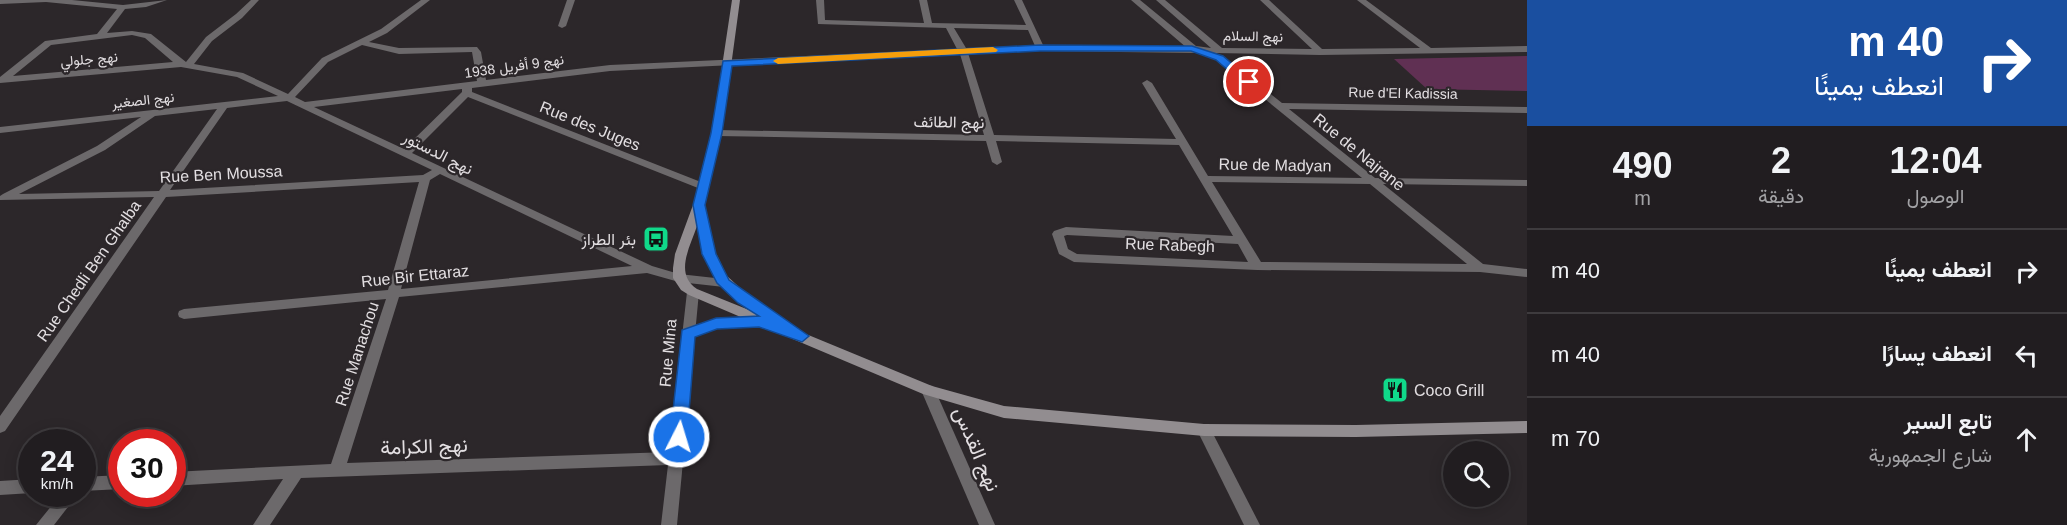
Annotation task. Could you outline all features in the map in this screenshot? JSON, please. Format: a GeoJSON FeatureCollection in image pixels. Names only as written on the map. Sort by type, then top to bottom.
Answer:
{"type":"FeatureCollection","features":[{"type":"Feature","properties":{"kind":"main road"},"geometry":{"type":"LineString","coordinates":[[736,0],[717,133],[699,205],[681,254],[680,278],[685,287],[693,292],[760,322],[802,336],[928,390],[1004,412],[1204,430],[1527,428]]}},
{"type":"Feature","properties":{"kind":"main road"},"geometry":{"type":"LineString","coordinates":[[699,205],[709,254],[724,283],[743,299],[802,336]]}},
{"type":"Feature","properties":{"kind":"main road"},"geometry":{"type":"LineString","coordinates":[[688,334],[716,324],[760,322]]}},
{"type":"Feature","properties":{"kind":"street"},"geometry":{"type":"LineString","coordinates":[[0,1],[57,1],[123,7],[146,5],[163,0]]}},
{"type":"Feature","properties":{"kind":"street"},"geometry":{"type":"LineString","coordinates":[[1,80],[48,44],[132,33],[148,36],[185,64],[209,39],[239,16],[255,0]]}},
{"type":"Feature","properties":{"kind":"street"},"geometry":{"type":"LineString","coordinates":[[289,98],[325,60],[364,43],[426,0]]}},
{"type":"Feature","properties":{"kind":"street"},"geometry":{"type":"LineString","coordinates":[[561,26],[571,0]]}},
{"type":"Feature","properties":{"kind":"street"},"geometry":{"type":"LineString","coordinates":[[820,0],[821,22],[928,23],[949,26],[1029,28]]}},
{"type":"Feature","properties":{"kind":"street"},"geometry":{"type":"LineString","coordinates":[[923,0],[928,23]]}},
{"type":"Feature","properties":{"kind":"street"},"geometry":{"type":"LineString","coordinates":[[1018,0],[1040,48]]}},
{"type":"Feature","properties":{"kind":"street"},"geometry":{"type":"LineString","coordinates":[[1135,0],[1192,48]]}},
{"type":"Feature","properties":{"kind":"street","name":"Rue de Najrane"},"geometry":{"type":"LineString","coordinates":[[1160,0],[1278,106],[1480,268]]}},
{"type":"Feature","properties":{"kind":"street"},"geometry":{"type":"LineString","coordinates":[[1264,0],[1320,52]]}},
{"type":"Feature","properties":{"kind":"street"},"geometry":{"type":"LineString","coordinates":[[1361,0],[1430,51]]}},
{"type":"Feature","properties":{"kind":"street"},"geometry":{"type":"LineString","coordinates":[[100,36],[123,7]]}},
{"type":"Feature","properties":{"kind":"street"},"geometry":{"type":"LineString","coordinates":[[949,26],[963,51],[997,162]]}},
{"type":"Feature","properties":{"kind":"street"},"geometry":{"type":"LineString","coordinates":[[364,43],[399,51],[474,50],[477,52],[482,84]]}},
{"type":"Feature","properties":{"kind":"street","name":"نهج السلام"},"geometry":{"type":"LineString","coordinates":[[727,63],[1040,48],[1192,48],[1220,54],[1527,49]]}},
{"type":"Feature","properties":{"kind":"street","name":"نهج 9 أفريل 1938"},"geometry":{"type":"LineString","coordinates":[[305,105],[467,90],[482,84],[601,69],[727,63]]}},
{"type":"Feature","properties":{"kind":"street","name":"نهج جلولي"},"geometry":{"type":"LineString","coordinates":[[1,80],[185,64]]}},
{"type":"Feature","properties":{"kind":"street","name":"نهج الدستور"},"geometry":{"type":"LineString","coordinates":[[185,64],[240,75],[648,269],[680,278],[724,283]]}},
{"type":"Feature","properties":{"kind":"street"},"geometry":{"type":"LineString","coordinates":[[1147,83],[1257,266]]}},
{"type":"Feature","properties":{"kind":"street"},"geometry":{"type":"LineString","coordinates":[[406,153],[467,90]]}},
{"type":"Feature","properties":{"kind":"street","name":"Rue des Juges"},"geometry":{"type":"LineString","coordinates":[[467,90],[702,186]]}},
{"type":"Feature","properties":{"kind":"street","name":"نهج الصغير"},"geometry":{"type":"LineString","coordinates":[[0,130],[289,98]]}},
{"type":"Feature","properties":{"kind":"street","name":"Rue Chedli Ben Ghalba"},"geometry":{"type":"LineString","coordinates":[[0,426],[224,105]]}},
{"type":"Feature","properties":{"kind":"street","name":"Rue d'El Kadissia"},"geometry":{"type":"LineString","coordinates":[[1278,106],[1527,110]]}},
{"type":"Feature","properties":{"kind":"street"},"geometry":{"type":"LineString","coordinates":[[2,199],[101,148],[155,113]]}},
{"type":"Feature","properties":{"kind":"street","name":"نهج الطائف"},"geometry":{"type":"LineString","coordinates":[[717,133],[1181,142]]}},
{"type":"Feature","properties":{"kind":"street","name":"Rue Ben Moussa"},"geometry":{"type":"LineString","coordinates":[[2,199],[163,194],[425,178],[439,171]]}},
{"type":"Feature","properties":{"kind":"street","name":"Rue Manachou"},"geometry":{"type":"LineString","coordinates":[[337,470],[393,296],[425,178]]}},
{"type":"Feature","properties":{"kind":"street","name":"Rue de Madyan"},"geometry":{"type":"LineString","coordinates":[[1203,179],[1527,183]]}},
{"type":"Feature","properties":{"kind":"street","name":"Rue Rabegh"},"geometry":{"type":"LineString","coordinates":[[1241,240],[1066,231],[1058,234],[1063,251],[1074,258],[1257,266],[1480,268]]}},
{"type":"Feature","properties":{"kind":"street"},"geometry":{"type":"LineString","coordinates":[[1480,268],[1527,273]]}},
{"type":"Feature","properties":{"kind":"street","name":"Rue Bir Ettaraz"},"geometry":{"type":"LineString","coordinates":[[184,314],[393,296],[648,269]]}},
{"type":"Feature","properties":{"kind":"street","name":"Rue Mina"},"geometry":{"type":"LineString","coordinates":[[669,525],[693,292]]}},
{"type":"Feature","properties":{"kind":"street","name":"نهج القدس"},"geometry":{"type":"LineString","coordinates":[[928,390],[987,525]]}},
{"type":"Feature","properties":{"kind":"street"},"geometry":{"type":"LineString","coordinates":[[1204,430],[1252,525]]}},
{"type":"Feature","properties":{"kind":"street","name":"نهج الكرامة"},"geometry":{"type":"LineString","coordinates":[[186,478],[337,470],[677,458]]}},
{"type":"Feature","properties":{"kind":"street"},"geometry":{"type":"LineString","coordinates":[[261,525],[297,472]]}},
{"type":"Feature","properties":{"kind":"street"},"geometry":{"type":"LineString","coordinates":[[0,488],[18,487]]}},
{"type":"Feature","properties":{"kind":"street"},"geometry":{"type":"LineString","coordinates":[[45,525],[60,507]]}},
{"type":"Feature","properties":{"kind":"shaded area"},"geometry":{"type":"Polygon","coordinates":[[[1527,56],[1527,91],[1427,89],[1394,59],[1527,56]]]}},
{"type":"Feature","properties":{"kind":"slow traffic"},"geometry":{"type":"LineString","coordinates":[[778,61],[993,50]]}},
{"type":"Feature","properties":{"kind":"place","name":"بئر الطراز"},"geometry":{"type":"Point","coordinates":[656,239]}},
{"type":"Feature","properties":{"kind":"place","name":"Coco Grill"},"geometry":{"type":"Point","coordinates":[1395,390]}},
{"type":"Feature","properties":{"kind":"route"},"geometry":{"type":"LineString","coordinates":[[679,437],[688,334],[716,324],[760,322],[802,336],[743,299],[724,283],[709,254],[699,205],[717,133],[727,63],[1040,48],[1192,48],[1220,58],[1249,82]]}}]}
